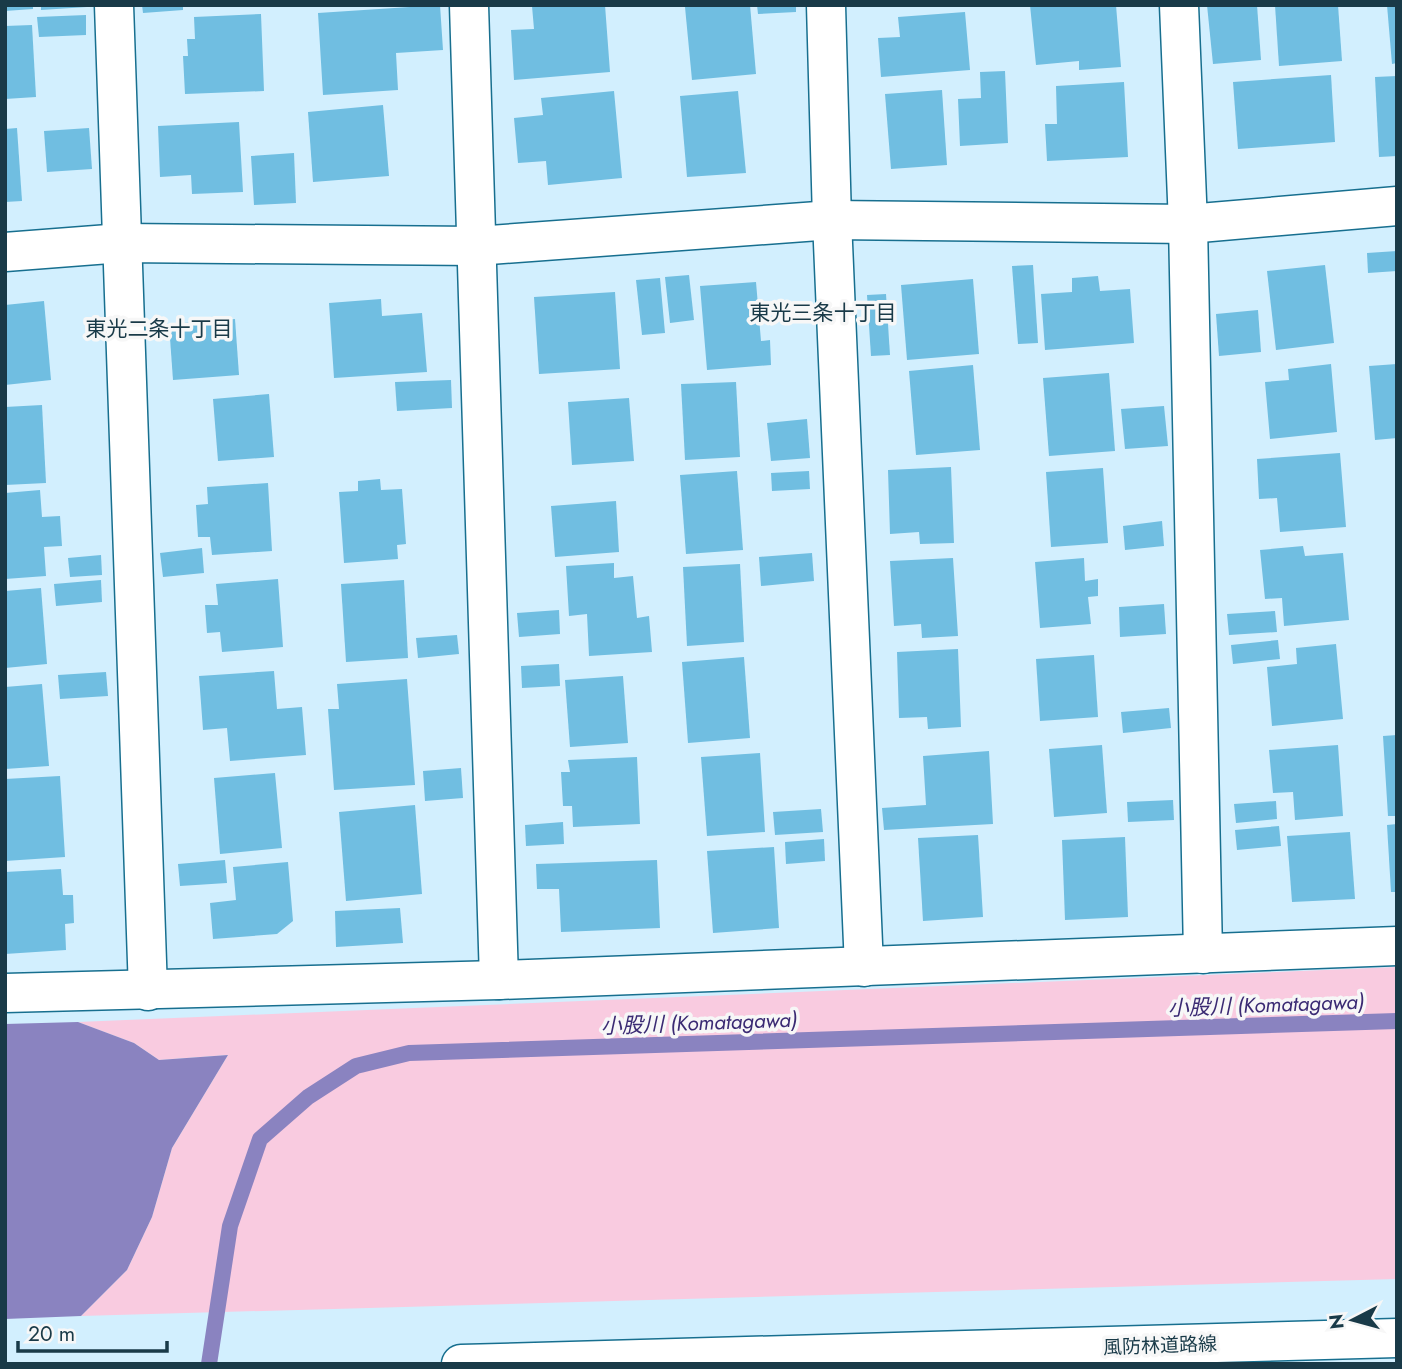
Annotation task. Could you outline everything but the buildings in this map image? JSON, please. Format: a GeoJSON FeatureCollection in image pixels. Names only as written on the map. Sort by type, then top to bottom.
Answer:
{"type":"FeatureCollection","features":[{"type":"Feature","properties":{"kind":"street"},"geometry":{"type":"LineString","coordinates":[[114,5],[148,991]]}},
{"type":"Feature","properties":{"kind":"street"},"geometry":{"type":"LineString","coordinates":[[469,5],[499,980]]}},
{"type":"Feature","properties":{"kind":"street"},"geometry":{"type":"LineString","coordinates":[[826,5],[832,220],[864,967]]}},
{"type":"Feature","properties":{"kind":"street"},"geometry":{"type":"LineString","coordinates":[[1179,5],[1188,224],[1203,954]]}},
{"type":"Feature","properties":{"kind":"street"},"geometry":{"type":"LineString","coordinates":[[5,252],[122,243],[476,246],[832,220],[1188,224],[1397,206]]}},
{"type":"Feature","properties":{"kind":"street"},"geometry":{"type":"LineString","coordinates":[[5,993],[499,980],[1397,946]]}},
{"type":"Feature","properties":{"kind":"street","name":"風防林道路線"},"geometry":{"type":"LineString","coordinates":[[461,1364],[1047,1356],[1397,1338]]}},
{"type":"Feature","properties":{"kind":"shaded area"},"geometry":{"type":"Polygon","coordinates":[[[1397,967],[1397,1279],[81,1316],[127,1270],[152,1217],[172,1148],[228,1055],[159,1060],[134,1043],[78,1022],[1397,967]]]}},
{"type":"Feature","properties":{"kind":"shaded area"},"geometry":{"type":"Polygon","coordinates":[[[78,1022],[134,1043],[159,1060],[228,1055],[172,1148],[152,1217],[127,1270],[81,1316],[5,1319],[5,1024],[78,1022]]]}},
{"type":"Feature","properties":{"kind":"waterway","name":"小股川 (Komatagawa)"},"geometry":{"type":"LineString","coordinates":[[209,1364],[230,1226],[260,1139],[308,1097],[356,1066],[409,1053],[1397,1021]]}},
{"type":"Feature","properties":{"kind":"district","name":"東光三条十丁目"},"geometry":{"type":"Point","coordinates":[823,313]}},
{"type":"Feature","properties":{"kind":"district","name":"東光二条十丁目"},"geometry":{"type":"Point","coordinates":[159,329]}}]}
